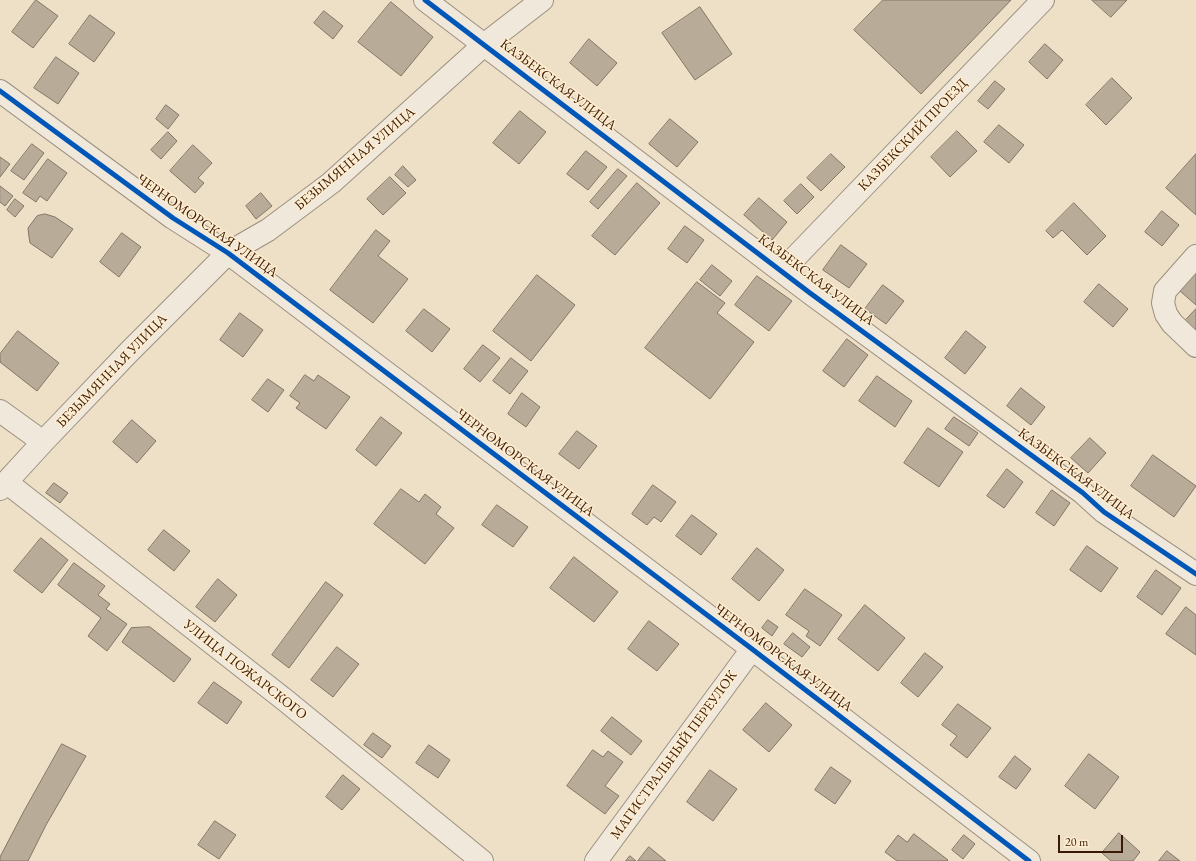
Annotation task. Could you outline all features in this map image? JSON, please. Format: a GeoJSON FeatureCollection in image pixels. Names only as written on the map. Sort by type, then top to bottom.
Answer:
{"type":"FeatureCollection","features":[{"type":"Feature","properties":{"kind":"street","name":"КАЗБЕКСКАЯ УЛИЦА"},"geometry":{"type":"LineString","coordinates":[[425,0],[485,44],[810,292],[1083,493],[1104,512],[1196,574]]}},
{"type":"Feature","properties":{"kind":"street","name":"БЕЗЫМЯННАЯ УЛИЦА"},"geometry":{"type":"LineString","coordinates":[[3,485],[129,352],[228,253],[268,230],[331,183],[485,44],[542,0]]}},
{"type":"Feature","properties":{"kind":"street","name":"КАЗБЕКСКИЙ ПРОЕЗД"},"geometry":{"type":"LineString","coordinates":[[782,270],[1043,0]]}},
{"type":"Feature","properties":{"kind":"street","name":"ЧЕРНОМОРСКАЯ УЛИЦА"},"geometry":{"type":"LineString","coordinates":[[0,91],[173,218],[228,253],[752,649],[1029,861]]}},
{"type":"Feature","properties":{"kind":"street"},"geometry":{"type":"LineString","coordinates":[[1196,256],[1165,291],[1163,303],[1166,314],[1172,323],[1196,346]]}},
{"type":"Feature","properties":{"kind":"street"},"geometry":{"type":"LineString","coordinates":[[0,411],[43,442]]}},
{"type":"Feature","properties":{"kind":"street","name":"УЛИЦА ПОЖАРСКОГО"},"geometry":{"type":"LineString","coordinates":[[3,485],[285,700],[482,861]]}},
{"type":"Feature","properties":{"kind":"street","name":"МАГИСТРАЛЬНЫЙ ПЕРЕУЛОК"},"geometry":{"type":"LineString","coordinates":[[596,861],[752,649]]}},
{"type":"Feature","properties":{"kind":"building"},"geometry":{"type":"Polygon","coordinates":[[[36,0],[58,16],[33,48],[12,32],[36,0]]]}},
{"type":"Feature","properties":{"kind":"building"},"geometry":{"type":"Polygon","coordinates":[[[883,0],[1011,0],[921,94],[854,30],[883,0]]]}},
{"type":"Feature","properties":{"kind":"building"},"geometry":{"type":"Polygon","coordinates":[[[1092,0],[1127,0],[1111,17],[1092,0]]]}},
{"type":"Feature","properties":{"kind":"building"},"geometry":{"type":"Polygon","coordinates":[[[391,2],[433,37],[401,76],[358,42],[391,2]]]}},
{"type":"Feature","properties":{"kind":"building"},"geometry":{"type":"Polygon","coordinates":[[[700,7],[732,54],[695,80],[662,33],[700,7]]]}},
{"type":"Feature","properties":{"kind":"building"},"geometry":{"type":"Polygon","coordinates":[[[324,11],[343,26],[333,39],[314,23],[324,11]]]}},
{"type":"Feature","properties":{"kind":"building"},"geometry":{"type":"Polygon","coordinates":[[[90,15],[115,33],[94,62],[69,44],[90,15]]]}},
{"type":"Feature","properties":{"kind":"building"},"geometry":{"type":"Polygon","coordinates":[[[589,39],[617,63],[597,86],[570,63],[589,39]]]}},
{"type":"Feature","properties":{"kind":"building"},"geometry":{"type":"Polygon","coordinates":[[[1045,44],[1063,60],[1047,79],[1029,62],[1045,44]]]}},
{"type":"Feature","properties":{"kind":"building"},"geometry":{"type":"Polygon","coordinates":[[[56,57],[79,73],[58,104],[34,88],[56,57]]]}},
{"type":"Feature","properties":{"kind":"building"},"geometry":{"type":"Polygon","coordinates":[[[1112,78],[1132,98],[1106,125],[1086,105],[1112,78]]]}},
{"type":"Feature","properties":{"kind":"building"},"geometry":{"type":"Polygon","coordinates":[[[995,81],[1005,89],[988,109],[978,101],[995,81]]]}},
{"type":"Feature","properties":{"kind":"building"},"geometry":{"type":"Polygon","coordinates":[[[166,105],[179,115],[168,129],[156,119],[166,105]]]}},
{"type":"Feature","properties":{"kind":"building"},"geometry":{"type":"Polygon","coordinates":[[[520,111],[546,132],[519,164],[493,143],[520,111]]]}},
{"type":"Feature","properties":{"kind":"building"},"geometry":{"type":"Polygon","coordinates":[[[670,119],[698,142],[677,167],[649,144],[670,119]]]}},
{"type":"Feature","properties":{"kind":"building"},"geometry":{"type":"Polygon","coordinates":[[[999,125],[1024,145],[1009,163],[984,142],[999,125]]]}},
{"type":"Feature","properties":{"kind":"building"},"geometry":{"type":"Polygon","coordinates":[[[957,131],[977,151],[950,177],[931,157],[957,131]]]}},
{"type":"Feature","properties":{"kind":"building"},"geometry":{"type":"Polygon","coordinates":[[[168,132],[177,141],[161,159],[151,150],[168,132]]]}},
{"type":"Feature","properties":{"kind":"building"},"geometry":{"type":"Polygon","coordinates":[[[32,144],[44,153],[24,180],[11,171],[32,144]]]}},
{"type":"Feature","properties":{"kind":"building"},"geometry":{"type":"Polygon","coordinates":[[[193,145],[212,163],[198,178],[204,183],[195,193],[170,171],[193,145]]]}},
{"type":"Feature","properties":{"kind":"building"},"geometry":{"type":"Polygon","coordinates":[[[586,151],[607,167],[588,190],[567,174],[586,151]]]}},
{"type":"Feature","properties":{"kind":"building"},"geometry":{"type":"Polygon","coordinates":[[[831,154],[845,167],[821,191],[807,178],[831,154]]]}},
{"type":"Feature","properties":{"kind":"building"},"geometry":{"type":"Polygon","coordinates":[[[1196,154],[1196,215],[1166,188],[1196,154]]]}},
{"type":"Feature","properties":{"kind":"building"},"geometry":{"type":"Polygon","coordinates":[[[0,157],[10,164],[0,177],[0,157]]]}},
{"type":"Feature","properties":{"kind":"building"},"geometry":{"type":"Polygon","coordinates":[[[48,159],[67,173],[47,201],[40,196],[36,202],[23,193],[48,159]]]}},
{"type":"Feature","properties":{"kind":"building"},"geometry":{"type":"Polygon","coordinates":[[[403,166],[416,180],[408,187],[395,175],[403,166]]]}},
{"type":"Feature","properties":{"kind":"building"},"geometry":{"type":"Polygon","coordinates":[[[618,169],[627,176],[598,209],[590,202],[618,169]]]}},
{"type":"Feature","properties":{"kind":"building"},"geometry":{"type":"Polygon","coordinates":[[[390,177],[406,193],[383,215],[367,199],[390,177]]]}},
{"type":"Feature","properties":{"kind":"building"},"geometry":{"type":"Polygon","coordinates":[[[637,183],[660,203],[615,255],[592,236],[637,183]]]}},
{"type":"Feature","properties":{"kind":"building"},"geometry":{"type":"Polygon","coordinates":[[[801,184],[814,197],[797,214],[784,201],[801,184]]]}},
{"type":"Feature","properties":{"kind":"building"},"geometry":{"type":"Polygon","coordinates":[[[0,186],[13,196],[5,206],[0,202],[0,186]]]}},
{"type":"Feature","properties":{"kind":"building"},"geometry":{"type":"Polygon","coordinates":[[[261,193],[272,206],[256,219],[246,206],[261,193]]]}},
{"type":"Feature","properties":{"kind":"building"},"geometry":{"type":"Polygon","coordinates":[[[759,198],[787,222],[772,240],[744,215],[759,198]]]}},
{"type":"Feature","properties":{"kind":"building"},"geometry":{"type":"Polygon","coordinates":[[[15,199],[24,206],[15,217],[7,210],[15,199]]]}},
{"type":"Feature","properties":{"kind":"building"},"geometry":{"type":"Polygon","coordinates":[[[1074,203],[1106,236],[1087,255],[1062,230],[1053,238],[1046,231],[1074,203]]]}},
{"type":"Feature","properties":{"kind":"building"},"geometry":{"type":"Polygon","coordinates":[[[1162,211],[1179,225],[1162,246],[1145,232],[1162,211]]]}},
{"type":"Feature","properties":{"kind":"building"},"geometry":{"type":"Polygon","coordinates":[[[45,214],[55,217],[73,229],[52,258],[30,243],[29,237],[28,228],[37,216],[45,214]]]}},
{"type":"Feature","properties":{"kind":"building"},"geometry":{"type":"Polygon","coordinates":[[[685,226],[704,240],[687,263],[668,249],[685,226]]]}},
{"type":"Feature","properties":{"kind":"building"},"geometry":{"type":"Polygon","coordinates":[[[376,230],[390,241],[378,256],[408,279],[373,323],[330,290],[376,230]]]}},
{"type":"Feature","properties":{"kind":"building"},"geometry":{"type":"Polygon","coordinates":[[[122,233],[141,247],[119,277],[100,262],[122,233]]]}},
{"type":"Feature","properties":{"kind":"building"},"geometry":{"type":"Polygon","coordinates":[[[841,245],[867,264],[849,288],[823,270],[841,245]]]}},
{"type":"Feature","properties":{"kind":"building"},"geometry":{"type":"Polygon","coordinates":[[[712,265],[732,281],[720,296],[700,280],[712,265]]]}},
{"type":"Feature","properties":{"kind":"building"},"geometry":{"type":"Polygon","coordinates":[[[1196,273],[1196,305],[1180,291],[1196,273]]]}},
{"type":"Feature","properties":{"kind":"building"},"geometry":{"type":"Polygon","coordinates":[[[537,275],[575,305],[531,361],[493,331],[537,275]]]}},
{"type":"Feature","properties":{"kind":"building"},"geometry":{"type":"Polygon","coordinates":[[[757,276],[792,301],[769,331],[735,305],[757,276]]]}},
{"type":"Feature","properties":{"kind":"building"},"geometry":{"type":"Polygon","coordinates":[[[697,282],[725,303],[717,313],[754,342],[710,399],[645,348],[697,282]]]}},
{"type":"Feature","properties":{"kind":"building"},"geometry":{"type":"Polygon","coordinates":[[[1099,284],[1128,309],[1113,327],[1084,302],[1099,284]]]}},
{"type":"Feature","properties":{"kind":"building"},"geometry":{"type":"Polygon","coordinates":[[[883,285],[904,301],[886,324],[865,309],[883,285]]]}},
{"type":"Feature","properties":{"kind":"building"},"geometry":{"type":"Polygon","coordinates":[[[424,309],[450,329],[432,352],[406,331],[424,309]]]}},
{"type":"Feature","properties":{"kind":"building"},"geometry":{"type":"Polygon","coordinates":[[[1196,309],[1196,334],[1183,323],[1196,309]]]}},
{"type":"Feature","properties":{"kind":"building"},"geometry":{"type":"Polygon","coordinates":[[[240,313],[263,330],[243,357],[220,340],[240,313]]]}},
{"type":"Feature","properties":{"kind":"building"},"geometry":{"type":"Polygon","coordinates":[[[18,331],[59,363],[37,391],[0,362],[0,354],[18,331]]]}},
{"type":"Feature","properties":{"kind":"building"},"geometry":{"type":"Polygon","coordinates":[[[966,331],[986,347],[965,374],[945,358],[966,331]]]}},
{"type":"Feature","properties":{"kind":"building"},"geometry":{"type":"Polygon","coordinates":[[[847,339],[868,355],[844,387],[823,371],[847,339]]]}},
{"type":"Feature","properties":{"kind":"building"},"geometry":{"type":"Polygon","coordinates":[[[483,345],[500,358],[480,382],[464,369],[483,345]]]}},
{"type":"Feature","properties":{"kind":"building"},"geometry":{"type":"Polygon","coordinates":[[[511,358],[528,371],[510,394],[493,381],[511,358]]]}},
{"type":"Feature","properties":{"kind":"building"},"geometry":{"type":"Polygon","coordinates":[[[305,375],[314,381],[318,375],[350,397],[326,429],[296,408],[300,403],[290,396],[305,375]]]}},
{"type":"Feature","properties":{"kind":"building"},"geometry":{"type":"Polygon","coordinates":[[[877,376],[912,401],[895,427],[859,401],[877,376]]]}},
{"type":"Feature","properties":{"kind":"building"},"geometry":{"type":"Polygon","coordinates":[[[268,379],[284,390],[268,412],[252,400],[268,379]]]}},
{"type":"Feature","properties":{"kind":"building"},"geometry":{"type":"Polygon","coordinates":[[[1021,388],[1045,407],[1031,425],[1007,406],[1021,388]]]}},
{"type":"Feature","properties":{"kind":"building"},"geometry":{"type":"Polygon","coordinates":[[[522,393],[540,407],[526,427],[508,414],[522,393]]]}},
{"type":"Feature","properties":{"kind":"building"},"geometry":{"type":"Polygon","coordinates":[[[381,417],[402,433],[376,466],[356,450],[381,417]]]}},
{"type":"Feature","properties":{"kind":"building"},"geometry":{"type":"Polygon","coordinates":[[[954,417],[978,433],[969,446],[945,429],[954,417]]]}},
{"type":"Feature","properties":{"kind":"building"},"geometry":{"type":"Polygon","coordinates":[[[132,420],[156,441],[137,463],[113,442],[132,420]]]}},
{"type":"Feature","properties":{"kind":"building"},"geometry":{"type":"Polygon","coordinates":[[[928,428],[963,452],[939,487],[904,463],[928,428]]]}},
{"type":"Feature","properties":{"kind":"building"},"geometry":{"type":"Polygon","coordinates":[[[577,431],[597,446],[579,469],[559,454],[577,431]]]}},
{"type":"Feature","properties":{"kind":"building"},"geometry":{"type":"Polygon","coordinates":[[[1090,438],[1106,453],[1088,473],[1071,458],[1090,438]]]}},
{"type":"Feature","properties":{"kind":"building"},"geometry":{"type":"Polygon","coordinates":[[[1153,455],[1196,486],[1174,517],[1131,486],[1153,455]]]}},
{"type":"Feature","properties":{"kind":"building"},"geometry":{"type":"Polygon","coordinates":[[[1007,469],[1023,482],[1004,508],[987,496],[1007,469]]]}},
{"type":"Feature","properties":{"kind":"building"},"geometry":{"type":"Polygon","coordinates":[[[54,483],[68,493],[60,503],[46,493],[54,483]]]}},
{"type":"Feature","properties":{"kind":"building"},"geometry":{"type":"Polygon","coordinates":[[[653,485],[676,502],[661,522],[654,517],[647,525],[632,514],[653,485]]]}},
{"type":"Feature","properties":{"kind":"building"},"geometry":{"type":"Polygon","coordinates":[[[401,489],[419,502],[425,494],[441,507],[436,514],[454,528],[425,564],[374,524],[401,489]]]}},
{"type":"Feature","properties":{"kind":"building"},"geometry":{"type":"Polygon","coordinates":[[[1052,490],[1070,503],[1054,526],[1036,513],[1052,490]]]}},
{"type":"Feature","properties":{"kind":"building"},"geometry":{"type":"Polygon","coordinates":[[[497,505],[528,527],[513,547],[482,525],[497,505]]]}},
{"type":"Feature","properties":{"kind":"building"},"geometry":{"type":"Polygon","coordinates":[[[692,515],[717,534],[701,555],[676,536],[692,515]]]}},
{"type":"Feature","properties":{"kind":"building"},"geometry":{"type":"Polygon","coordinates":[[[164,530],[190,551],[174,571],[148,550],[164,530]]]}},
{"type":"Feature","properties":{"kind":"building"},"geometry":{"type":"Polygon","coordinates":[[[41,538],[68,560],[42,593],[14,571],[41,538]]]}},
{"type":"Feature","properties":{"kind":"building"},"geometry":{"type":"Polygon","coordinates":[[[1087,546],[1118,568],[1101,592],[1070,570],[1087,546]]]}},
{"type":"Feature","properties":{"kind":"building"},"geometry":{"type":"Polygon","coordinates":[[[757,548],[784,570],[759,601],[732,579],[757,548]]]}},
{"type":"Feature","properties":{"kind":"building"},"geometry":{"type":"Polygon","coordinates":[[[574,557],[618,592],[594,622],[550,588],[574,557]]]}},
{"type":"Feature","properties":{"kind":"building"},"geometry":{"type":"Polygon","coordinates":[[[74,563],[105,586],[98,595],[110,604],[106,609],[127,624],[107,651],[88,636],[101,618],[58,585],[74,563]]]}},
{"type":"Feature","properties":{"kind":"building"},"geometry":{"type":"Polygon","coordinates":[[[1156,570],[1181,588],[1162,615],[1137,597],[1156,570]]]}},
{"type":"Feature","properties":{"kind":"building"},"geometry":{"type":"Polygon","coordinates":[[[218,579],[237,595],[215,622],[196,607],[218,579]]]}},
{"type":"Feature","properties":{"kind":"building"},"geometry":{"type":"Polygon","coordinates":[[[326,582],[343,595],[289,668],[272,655],[326,582]]]}},
{"type":"Feature","properties":{"kind":"building"},"geometry":{"type":"Polygon","coordinates":[[[805,589],[842,615],[820,646],[806,636],[809,631],[786,615],[805,589]]]}},
{"type":"Feature","properties":{"kind":"building"},"geometry":{"type":"Polygon","coordinates":[[[865,605],[905,638],[878,671],[838,639],[865,605]]]}},
{"type":"Feature","properties":{"kind":"building"},"geometry":{"type":"Polygon","coordinates":[[[1186,607],[1196,615],[1196,655],[1166,634],[1186,607]]]}},
{"type":"Feature","properties":{"kind":"building"},"geometry":{"type":"Polygon","coordinates":[[[768,620],[778,627],[772,636],[762,628],[768,620]]]}},
{"type":"Feature","properties":{"kind":"building"},"geometry":{"type":"Polygon","coordinates":[[[649,621],[679,644],[657,671],[628,649],[649,621]]]}},
{"type":"Feature","properties":{"kind":"building"},"geometry":{"type":"Polygon","coordinates":[[[150,627],[191,659],[174,682],[122,642],[131,628],[150,627]]]}},
{"type":"Feature","properties":{"kind":"building"},"geometry":{"type":"Polygon","coordinates":[[[793,633],[810,647],[802,657],[784,644],[793,633]]]}},
{"type":"Feature","properties":{"kind":"building"},"geometry":{"type":"Polygon","coordinates":[[[337,647],[359,664],[333,697],[311,680],[337,647]]]}},
{"type":"Feature","properties":{"kind":"building"},"geometry":{"type":"Polygon","coordinates":[[[925,653],[943,667],[918,697],[901,683],[925,653]]]}},
{"type":"Feature","properties":{"kind":"building"},"geometry":{"type":"Polygon","coordinates":[[[214,682],[242,702],[227,724],[198,703],[214,682]]]}},
{"type":"Feature","properties":{"kind":"building"},"geometry":{"type":"Polygon","coordinates":[[[766,703],[792,725],[769,752],[743,730],[766,703]]]}},
{"type":"Feature","properties":{"kind":"building"},"geometry":{"type":"Polygon","coordinates":[[[958,704],[991,728],[967,758],[950,745],[957,736],[942,725],[958,704]]]}},
{"type":"Feature","properties":{"kind":"building"},"geometry":{"type":"Polygon","coordinates":[[[612,717],[642,741],[631,755],[601,731],[612,717]]]}},
{"type":"Feature","properties":{"kind":"building"},"geometry":{"type":"Polygon","coordinates":[[[373,733],[391,746],[382,758],[364,745],[373,733]]]}},
{"type":"Feature","properties":{"kind":"building"},"geometry":{"type":"Polygon","coordinates":[[[62,744],[86,756],[46,825],[28,861],[0,861],[0,857],[24,811],[62,744]]]}},
{"type":"Feature","properties":{"kind":"building"},"geometry":{"type":"Polygon","coordinates":[[[429,745],[450,760],[438,778],[416,763],[429,745]]]}},
{"type":"Feature","properties":{"kind":"building"},"geometry":{"type":"Polygon","coordinates":[[[593,750],[603,757],[608,751],[623,762],[605,786],[619,796],[605,814],[567,786],[593,750]]]}},
{"type":"Feature","properties":{"kind":"building"},"geometry":{"type":"Polygon","coordinates":[[[1089,754],[1119,777],[1095,809],[1065,786],[1089,754]]]}},
{"type":"Feature","properties":{"kind":"building"},"geometry":{"type":"Polygon","coordinates":[[[1015,756],[1031,769],[1016,789],[999,777],[1015,756]]]}},
{"type":"Feature","properties":{"kind":"building"},"geometry":{"type":"Polygon","coordinates":[[[831,767],[851,781],[835,804],[815,790],[831,767]]]}},
{"type":"Feature","properties":{"kind":"building"},"geometry":{"type":"Polygon","coordinates":[[[710,770],[737,789],[713,821],[687,802],[710,770]]]}},
{"type":"Feature","properties":{"kind":"building"},"geometry":{"type":"Polygon","coordinates":[[[343,775],[360,789],[342,810],[326,797],[343,775]]]}},
{"type":"Feature","properties":{"kind":"building"},"geometry":{"type":"Polygon","coordinates":[[[215,821],[236,835],[219,859],[198,845],[215,821]]]}},
{"type":"Feature","properties":{"kind":"building"},"geometry":{"type":"Polygon","coordinates":[[[1119,833],[1140,852],[1133,861],[1111,861],[1102,853],[1119,833]]]}},
{"type":"Feature","properties":{"kind":"building"},"geometry":{"type":"Polygon","coordinates":[[[914,834],[948,860],[897,861],[885,852],[898,835],[907,842],[914,834]]]}},
{"type":"Feature","properties":{"kind":"building"},"geometry":{"type":"Polygon","coordinates":[[[964,835],[975,844],[963,859],[952,850],[964,835]]]}},
{"type":"Feature","properties":{"kind":"building"},"geometry":{"type":"Polygon","coordinates":[[[649,847],[666,861],[638,861],[649,847]]]}},
{"type":"Feature","properties":{"kind":"building"},"geometry":{"type":"Polygon","coordinates":[[[1167,851],[1180,861],[1159,861],[1167,851]]]}},
{"type":"Feature","properties":{"kind":"building"},"geometry":{"type":"Polygon","coordinates":[[[630,856],[636,861],[626,861],[630,856]]]}},
{"type":"Feature","properties":{"kind":"cycle path"},"geometry":{"type":"LineString","coordinates":[[425,0],[810,293],[1083,493],[1104,512],[1196,574]]}},
{"type":"Feature","properties":{"kind":"cycle path"},"geometry":{"type":"LineString","coordinates":[[0,91],[173,218],[228,253],[752,649],[1029,861]]}}]}
